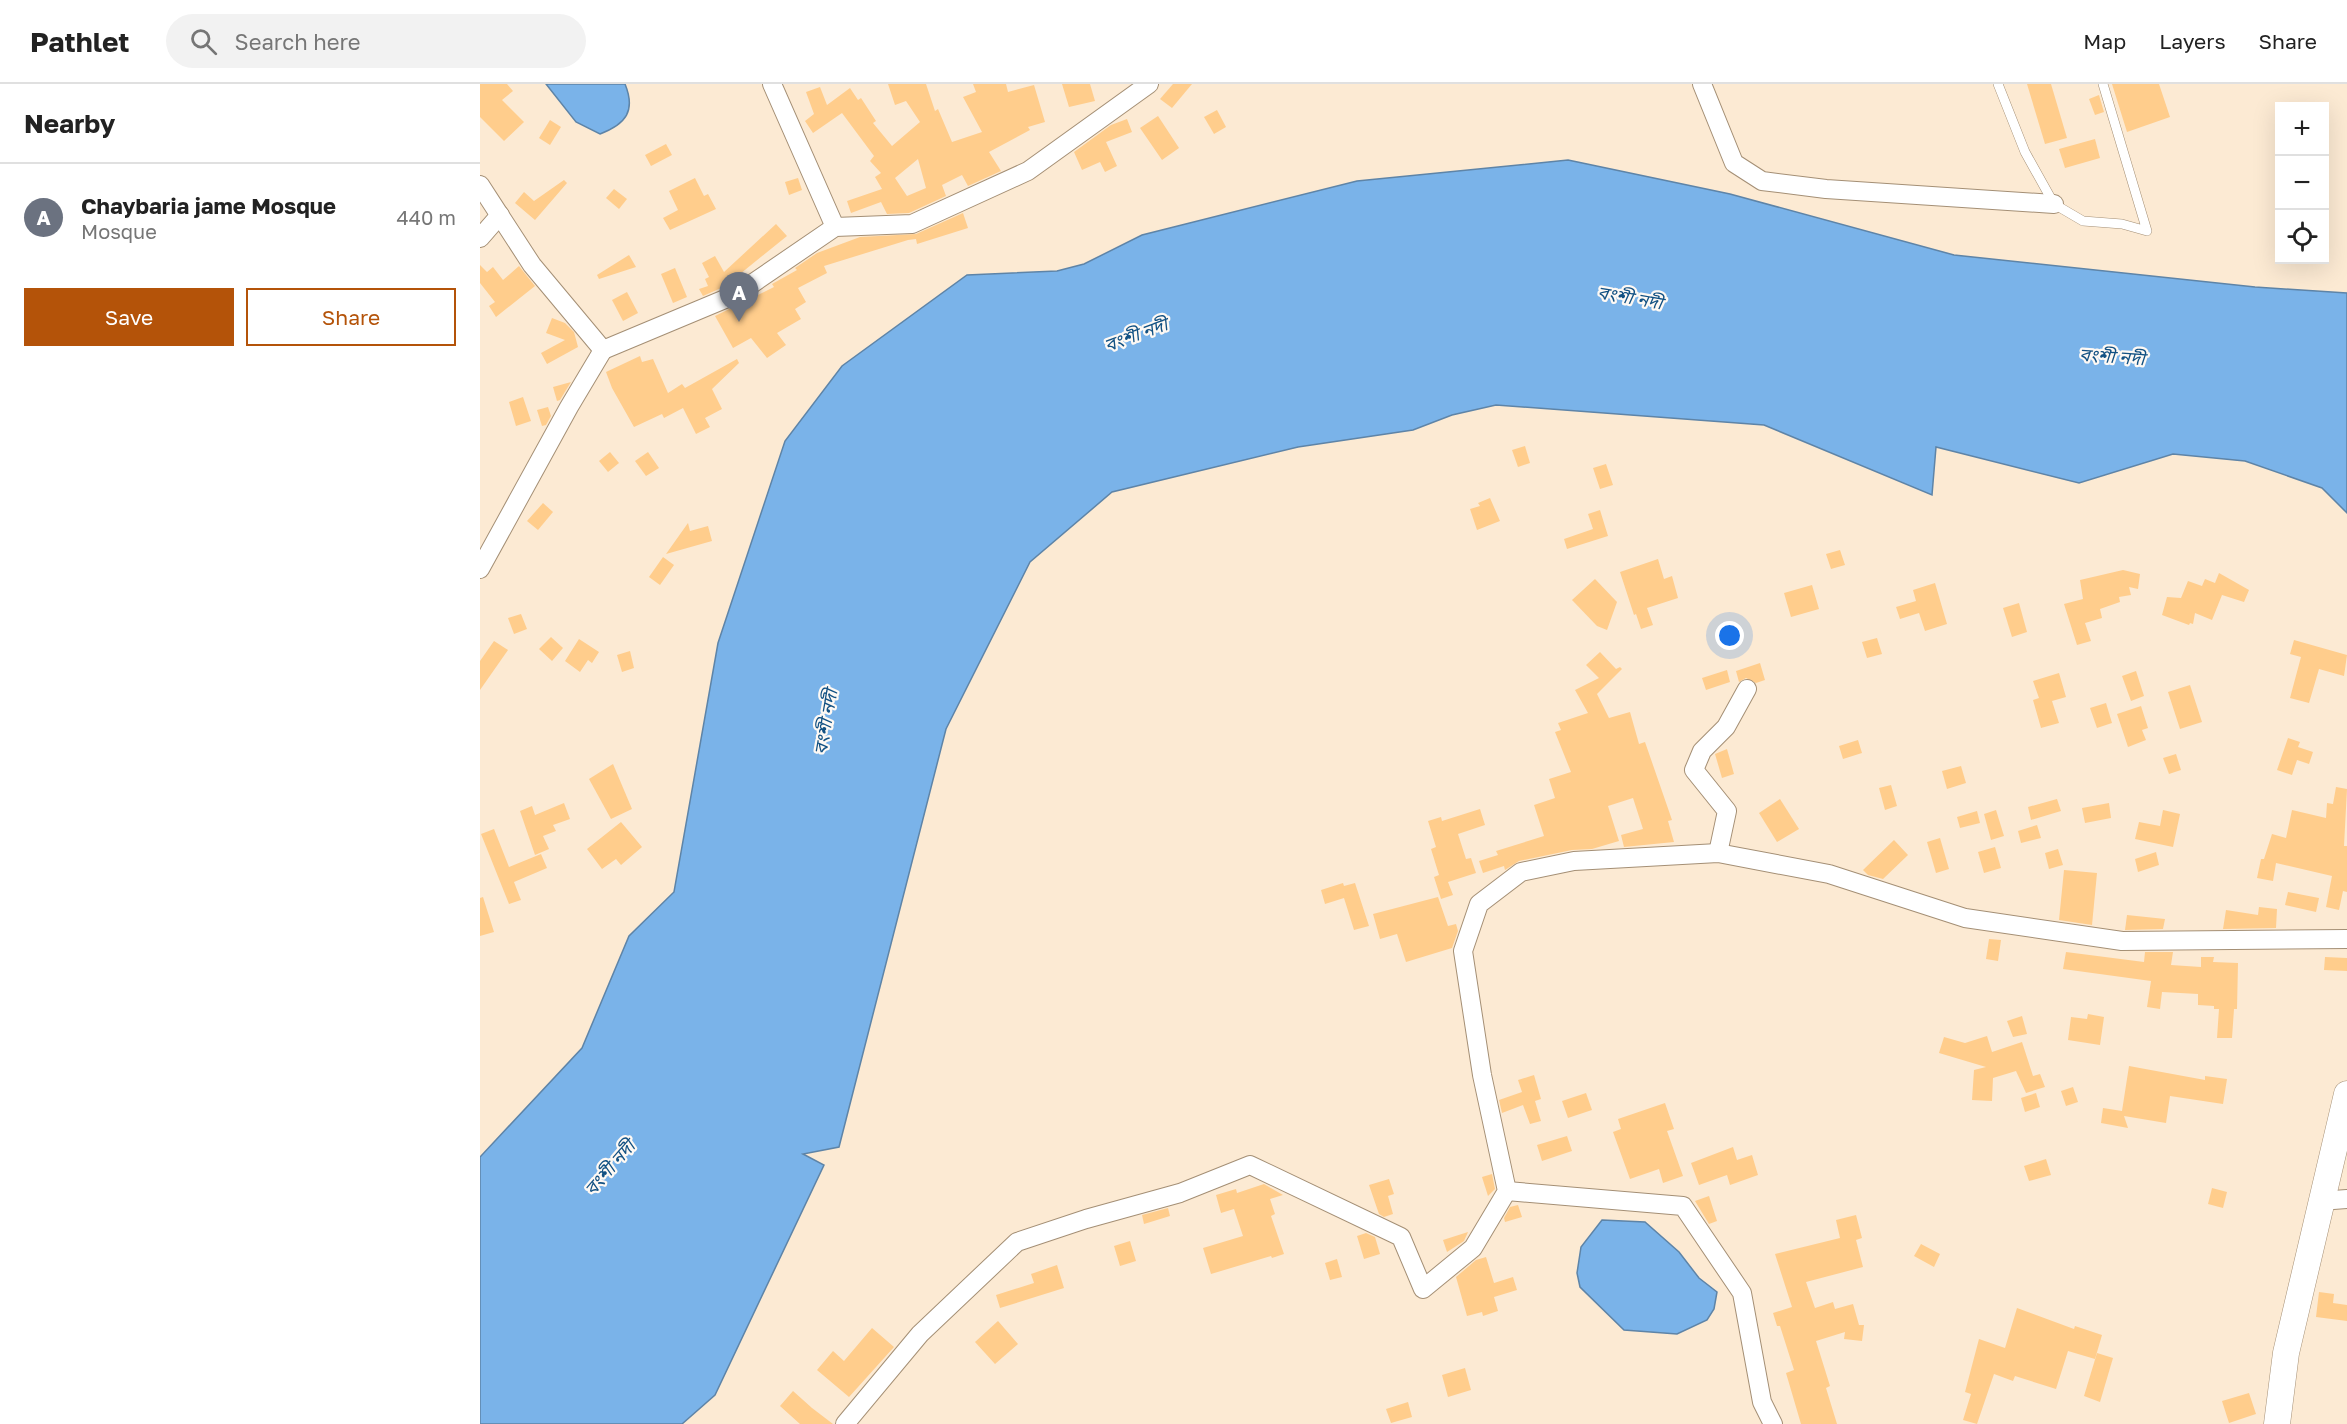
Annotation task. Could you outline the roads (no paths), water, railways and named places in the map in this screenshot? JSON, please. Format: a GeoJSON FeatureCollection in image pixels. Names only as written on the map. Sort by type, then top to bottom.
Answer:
{"type":"FeatureCollection","features":[{"type":"Feature","properties":{"kind":"street"},"geometry":{"type":"LineString","coordinates":[[772,84],[835,227]]}},
{"type":"Feature","properties":{"kind":"street"},"geometry":{"type":"LineString","coordinates":[[480,570],[569,407],[603,350],[736,294],[835,227],[912,224],[1018,176],[1124,105],[1149,84]]}},
{"type":"Feature","properties":{"kind":"street"},"geometry":{"type":"LineString","coordinates":[[1702,84],[1734,163],[1762,181],[1826,189],[2054,204]]}},
{"type":"Feature","properties":{"kind":"street"},"geometry":{"type":"LineString","coordinates":[[480,185],[532,265],[603,350]]}},
{"type":"Feature","properties":{"kind":"street"},"geometry":{"type":"LineString","coordinates":[[480,238],[500,215]]}},
{"type":"Feature","properties":{"kind":"street"},"geometry":{"type":"LineString","coordinates":[[1718,853],[1727,811],[1694,770],[1702,751],[1726,727],[1748,689]]}},
{"type":"Feature","properties":{"kind":"street"},"geometry":{"type":"LineString","coordinates":[[845,1424],[920,1334],[1017,1242],[1086,1219],[1180,1193],[1250,1165],[1401,1237],[1423,1288],[1473,1248],[1507,1191],[1482,1075],[1463,951],[1479,904],[1521,872],[1574,861],[1718,853],[1829,874],[1965,918],[2122,941],[2347,939]]}},
{"type":"Feature","properties":{"kind":"street"},"geometry":{"type":"LineString","coordinates":[[2277,1424],[2286,1353],[2347,1094]]}},
{"type":"Feature","properties":{"kind":"street"},"geometry":{"type":"LineString","coordinates":[[1507,1191],[1683,1206],[1742,1293],[1762,1402],[1773,1424]]}},
{"type":"Feature","properties":{"kind":"street"},"geometry":{"type":"LineString","coordinates":[[2320,1201],[2347,1199]]}},
{"type":"Feature","properties":{"kind":"lane"},"geometry":{"type":"LineString","coordinates":[[1998,84],[2025,152],[2054,204],[2083,221],[2122,224],[2147,231],[2103,84]]}},
{"type":"Feature","properties":{"kind":"water"},"geometry":{"type":"Polygon","coordinates":[[[546,84],[625,84],[629,109],[622,121],[600,134],[576,122],[546,84]]]}},
{"type":"Feature","properties":{"kind":"water","name":"বংশী নদী"},"geometry":{"type":"Polygon","coordinates":[[[1568,160],[1730,194],[1954,255],[2255,287],[2347,293],[2347,513],[2322,488],[2245,461],[2173,454],[2079,483],[1936,447],[1932,495],[1764,425],[1496,405],[1452,415],[1413,430],[1298,447],[1112,492],[1030,562],[946,729],[839,1147],[803,1154],[824,1165],[715,1395],[682,1424],[480,1424],[480,1157],[582,1048],[629,936],[674,892],[718,643],[785,441],[842,366],[967,275],[1057,271],[1084,264],[1142,235],[1357,181],[1568,160]]]}},
{"type":"Feature","properties":{"kind":"water"},"geometry":{"type":"Polygon","coordinates":[[[1602,1220],[1645,1222],[1679,1252],[1699,1278],[1717,1292],[1714,1309],[1707,1320],[1677,1334],[1624,1330],[1580,1287],[1577,1273],[1581,1247],[1602,1220]]]}},
{"type":"Feature","properties":{"kind":"place","name":"Chaybaria jame Mosque"},"geometry":{"type":"Point","coordinates":[739,322]}}]}
